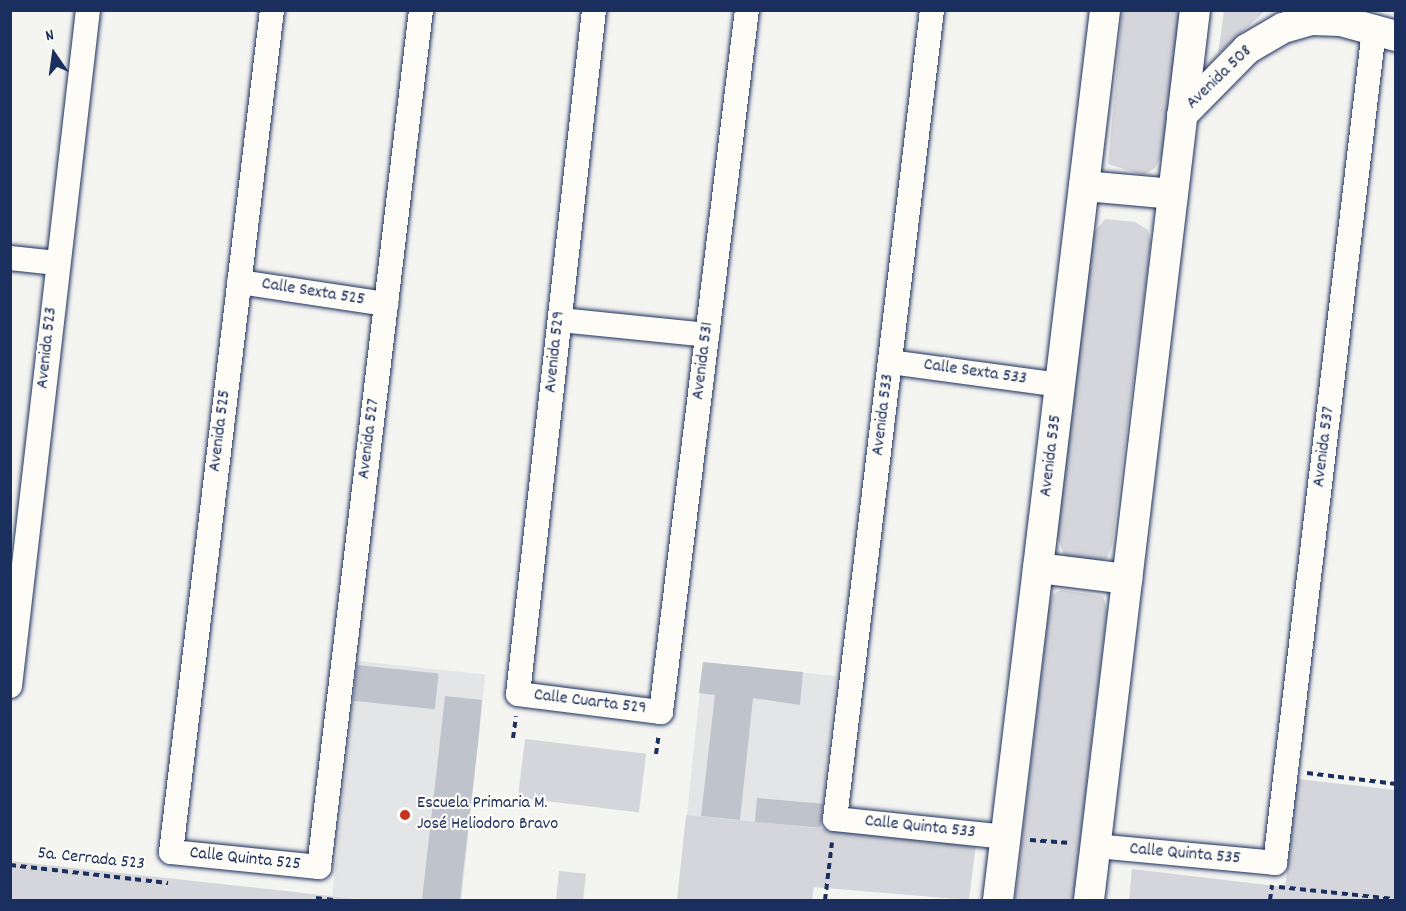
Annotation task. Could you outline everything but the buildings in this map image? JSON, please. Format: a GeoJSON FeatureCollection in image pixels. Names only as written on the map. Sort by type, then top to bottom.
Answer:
{"type":"FeatureCollection","features":[{"type":"Feature","properties":{"kind":"street","name":"Avenida 523"},"geometry":{"type":"LineString","coordinates":[[10,686],[88,10]]}},
{"type":"Feature","properties":{"kind":"street","name":"Avenida 525"},"geometry":{"type":"LineString","coordinates":[[171,852],[272,10]]}},
{"type":"Feature","properties":{"kind":"street","name":"Avenida 527"},"geometry":{"type":"LineString","coordinates":[[319,867],[421,10]]}},
{"type":"Feature","properties":{"kind":"street","name":"Avenida 529"},"geometry":{"type":"LineString","coordinates":[[518,694],[594,10]]}},
{"type":"Feature","properties":{"kind":"street","name":"Avenida 531"},"geometry":{"type":"LineString","coordinates":[[661,712],[747,10]]}},
{"type":"Feature","properties":{"kind":"street","name":"Avenida 533"},"geometry":{"type":"LineString","coordinates":[[835,819],[932,10]]}},
{"type":"Feature","properties":{"kind":"street","name":"Avenida 535"},"geometry":{"type":"LineString","coordinates":[[998,900],[1105,10]]}},
{"type":"Feature","properties":{"kind":"street"},"geometry":{"type":"LineString","coordinates":[[1089,900],[1195,10]]}},
{"type":"Feature","properties":{"kind":"street","name":"Avenida 508"},"geometry":{"type":"LineString","coordinates":[[1182,114],[1247,49],[1283,28],[1311,20],[1341,21],[1385,33]]}},
{"type":"Feature","properties":{"kind":"street","name":"Avenida 537"},"geometry":{"type":"LineString","coordinates":[[1275,863],[1385,33]]}},
{"type":"Feature","properties":{"kind":"street"},"geometry":{"type":"LineString","coordinates":[[1084,186],[1173,194]]}},
{"type":"Feature","properties":{"kind":"street"},"geometry":{"type":"LineString","coordinates":[[10,258],[57,263]]}},
{"type":"Feature","properties":{"kind":"street","name":"Calle Sexta 525"},"geometry":{"type":"LineString","coordinates":[[239,282],[386,304]]}},
{"type":"Feature","properties":{"kind":"street"},"geometry":{"type":"LineString","coordinates":[[560,320],[707,335]]}},
{"type":"Feature","properties":{"kind":"street","name":"Calle Sexta 533"},"geometry":{"type":"LineString","coordinates":[[890,362],[1060,385]]}},
{"type":"Feature","properties":{"kind":"street"},"geometry":{"type":"LineString","coordinates":[[1038,568],[1127,579]]}},
{"type":"Feature","properties":{"kind":"street","name":"Calle Cuarta 529"},"geometry":{"type":"LineString","coordinates":[[518,694],[661,712]]}},
{"type":"Feature","properties":{"kind":"street","name":"Calle Quinta 533"},"geometry":{"type":"LineString","coordinates":[[835,819],[1006,837]]}},
{"type":"Feature","properties":{"kind":"street","name":"Calle Quinta 535"},"geometry":{"type":"LineString","coordinates":[[1096,846],[1275,863]]}},
{"type":"Feature","properties":{"kind":"street","name":"Calle Quinta 525"},"geometry":{"type":"LineString","coordinates":[[171,852],[319,867]]}},
{"type":"Feature","properties":{"kind":"path"},"geometry":{"type":"LineString","coordinates":[[1286,770],[1395,784]]}},
{"type":"Feature","properties":{"kind":"path"},"geometry":{"type":"LineString","coordinates":[[825,900],[835,819]]}},
{"type":"Feature","properties":{"kind":"path"},"geometry":{"type":"LineString","coordinates":[[1006,837],[1096,846]]}},
{"type":"Feature","properties":{"kind":"path","name":"5a. Cerrada 523"},"geometry":{"type":"LineString","coordinates":[[10,865],[168,883]]}},
{"type":"Feature","properties":{"kind":"path"},"geometry":{"type":"LineString","coordinates":[[316,898],[333,900]]}},
{"type":"Feature","properties":{"kind":"shaded area"},"geometry":{"type":"Polygon","coordinates":[[[1122,11],[1181,11],[1164,151],[1155,168],[1143,175],[1108,164],[1122,11]]]}},
{"type":"Feature","properties":{"kind":"shaded area"},"geometry":{"type":"Polygon","coordinates":[[[1224,11],[1265,11],[1218,54],[1224,11]]]}},
{"type":"Feature","properties":{"kind":"shaded area"},"geometry":{"type":"Polygon","coordinates":[[[1105,219],[1135,222],[1148,230],[1151,243],[1112,545],[1107,558],[1093,563],[1065,557],[1057,537],[1087,241],[1105,219]]]}},
{"type":"Feature","properties":{"kind":"shaded area"},"geometry":{"type":"Polygon","coordinates":[[[1061,590],[1103,596],[1107,610],[1073,900],[1015,900],[1049,609],[1052,595],[1061,590]]]}},
{"type":"Feature","properties":{"kind":"shaded area","name":"Escuela Primaria M. José Heliodoro Bravo"},"geometry":{"type":"Polygon","coordinates":[[[357,661],[485,674],[462,900],[373,900],[332,896],[357,661]]]}},
{"type":"Feature","properties":{"kind":"shaded area"},"geometry":{"type":"Polygon","coordinates":[[[703,662],[836,676],[820,829],[687,815],[703,662]]]}},
{"type":"Feature","properties":{"kind":"shaded area"},"geometry":{"type":"Polygon","coordinates":[[[525,739],[646,754],[639,812],[518,798],[525,739]]]}},
{"type":"Feature","properties":{"kind":"shaded area"},"geometry":{"type":"Polygon","coordinates":[[[1298,779],[1395,790],[1395,900],[1129,900],[1132,869],[1285,887],[1298,779]]]}},
{"type":"Feature","properties":{"kind":"shaded area"},"geometry":{"type":"Polygon","coordinates":[[[686,815],[976,844],[969,900],[814,887],[812,900],[677,900],[686,815]]]}},
{"type":"Feature","properties":{"kind":"shaded area"},"geometry":{"type":"Polygon","coordinates":[[[10,861],[331,896],[366,900],[11,900],[10,861]]]}},
{"type":"Feature","properties":{"kind":"shaded area"},"geometry":{"type":"Polygon","coordinates":[[[559,871],[586,874],[583,900],[556,900],[559,871]]]}},
{"type":"Feature","properties":{"kind":"place","name":"Escuela Primaria M. José Heliodoro Bravo"},"geometry":{"type":"Point","coordinates":[405,815]}}]}
